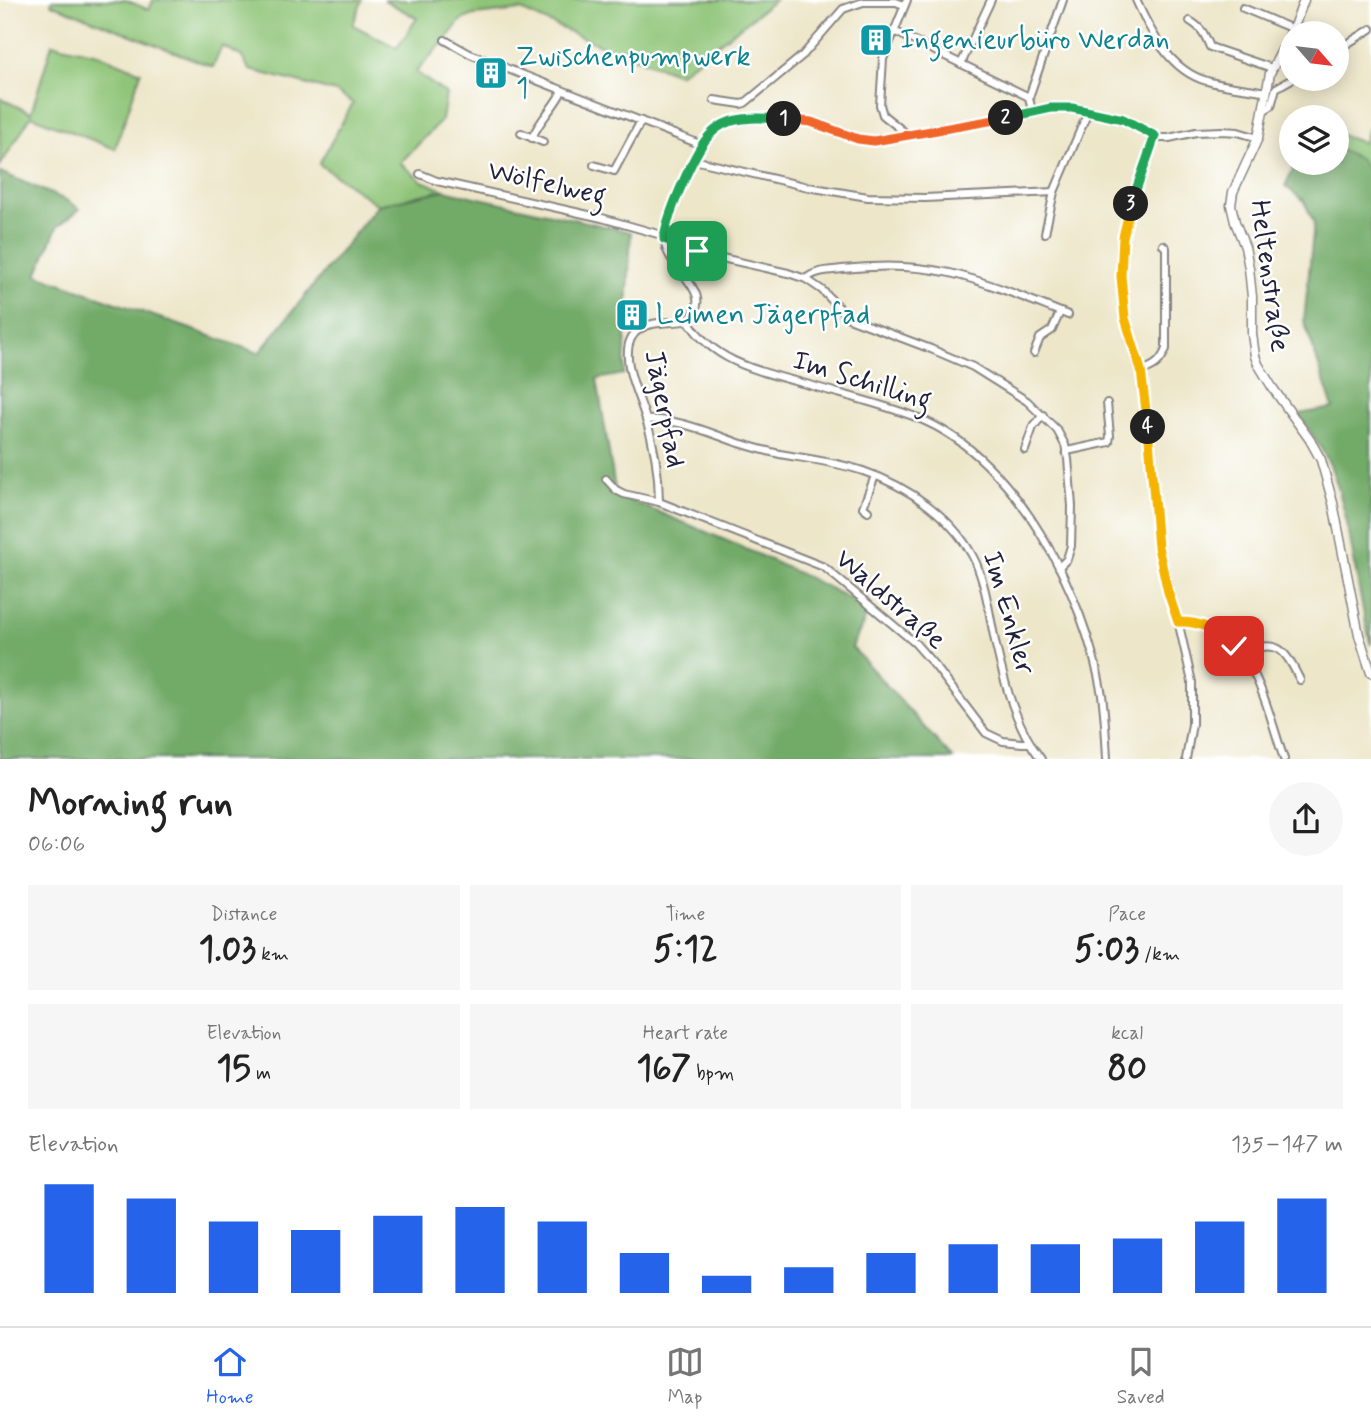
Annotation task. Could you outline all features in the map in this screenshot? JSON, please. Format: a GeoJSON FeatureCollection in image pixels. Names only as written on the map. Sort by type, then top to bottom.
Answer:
{"type":"FeatureCollection","features":[{"type":"Feature","properties":{"kind":"street"},"geometry":{"type":"LineString","coordinates":[[961,64],[991,0]]}},
{"type":"Feature","properties":{"kind":"street"},"geometry":{"type":"LineString","coordinates":[[1032,112],[1029,97],[1063,0]]}},
{"type":"Feature","properties":{"kind":"street"},"geometry":{"type":"LineString","coordinates":[[1136,0],[1152,33],[1185,70],[1206,81],[1267,92]]}},
{"type":"Feature","properties":{"kind":"street","name":"Heltenstraße"},"geometry":{"type":"LineString","coordinates":[[1296,21],[1304,0]]}},
{"type":"Feature","properties":{"kind":"street"},"geometry":{"type":"LineString","coordinates":[[714,100],[745,103],[803,55],[845,8],[863,2],[905,2],[883,61],[880,109],[883,115],[908,135]]}},
{"type":"Feature","properties":{"kind":"street"},"geometry":{"type":"LineString","coordinates":[[1243,8],[1279,23]]}},
{"type":"Feature","properties":{"kind":"street"},"geometry":{"type":"LineString","coordinates":[[1190,21],[1205,33],[1210,47],[1272,68]]}},
{"type":"Feature","properties":{"kind":"street"},"geometry":{"type":"LineString","coordinates":[[1349,43],[1371,29]]}},
{"type":"Feature","properties":{"kind":"street"},"geometry":{"type":"LineString","coordinates":[[894,31],[1029,97]]}},
{"type":"Feature","properties":{"kind":"street"},"geometry":{"type":"LineString","coordinates":[[445,40],[466,52],[702,145]]}},
{"type":"Feature","properties":{"kind":"street","name":"Heltenstraße"},"geometry":{"type":"LineString","coordinates":[[1279,55],[1272,68],[1258,138],[1233,192],[1231,205],[1249,268],[1253,346],[1258,363],[1321,460],[1359,635],[1371,673]]}},
{"type":"Feature","properties":{"kind":"street"},"geometry":{"type":"LineString","coordinates":[[1264,111],[1271,106],[1276,88],[1279,86]]}},
{"type":"Feature","properties":{"kind":"street"},"geometry":{"type":"LineString","coordinates":[[533,138],[562,91]]}},
{"type":"Feature","properties":{"kind":"street"},"geometry":{"type":"LineString","coordinates":[[665,237],[671,214],[702,145],[719,127],[738,120],[802,120],[866,140],[882,140],[1059,107],[1123,119],[1155,136],[1166,138],[1196,132],[1222,131],[1258,138]]}},
{"type":"Feature","properties":{"kind":"street"},"geometry":{"type":"LineString","coordinates":[[1045,233],[1054,192],[1088,112]]}},
{"type":"Feature","properties":{"kind":"street"},"geometry":{"type":"LineString","coordinates":[[594,165],[618,172],[641,121]]}},
{"type":"Feature","properties":{"kind":"street"},"geometry":{"type":"LineString","coordinates":[[521,134],[543,142]]}},
{"type":"Feature","properties":{"kind":"street"},"geometry":{"type":"LineString","coordinates":[[1155,136],[1125,226],[1121,249],[1121,276],[1125,318],[1141,370],[1147,408],[1158,547],[1190,671],[1192,724],[1186,759]]}},
{"type":"Feature","properties":{"kind":"street"},"geometry":{"type":"LineString","coordinates":[[694,160],[808,187],[867,197],[925,198],[1054,192]]}},
{"type":"Feature","properties":{"kind":"street","name":"Wölfelweg"},"geometry":{"type":"LineString","coordinates":[[420,174],[442,182],[602,218],[665,237],[713,256],[806,279]]}},
{"type":"Feature","properties":{"kind":"street","name":"Jägerpfad"},"geometry":{"type":"LineString","coordinates":[[606,479],[620,492],[659,502],[656,463],[628,355],[630,341],[637,331],[648,326],[688,320],[696,307],[695,291],[669,257],[665,237]]}},
{"type":"Feature","properties":{"kind":"street"},"geometry":{"type":"LineString","coordinates":[[1141,370],[1158,363],[1166,349],[1166,248],[1163,244]]}},
{"type":"Feature","properties":{"kind":"street"},"geometry":{"type":"LineString","coordinates":[[1059,567],[1067,559],[1071,546],[1069,466],[1062,437],[1043,415],[1009,388],[973,367],[849,318],[822,290],[806,279],[819,272],[855,268],[931,270],[987,284],[1068,316]]}},
{"type":"Feature","properties":{"kind":"street"},"geometry":{"type":"LineString","coordinates":[[1034,353],[1040,338],[1052,330],[1060,312]]}},
{"type":"Feature","properties":{"kind":"street","name":"Im Schilling"},"geometry":{"type":"LineString","coordinates":[[688,320],[708,345],[729,359],[752,369],[893,409],[929,422],[950,434],[984,461],[1003,481],[1037,527],[1059,567],[1078,612],[1094,658],[1105,718],[1107,759]]}},
{"type":"Feature","properties":{"kind":"street"},"geometry":{"type":"LineString","coordinates":[[1067,451],[1109,442],[1107,403]]}},
{"type":"Feature","properties":{"kind":"street"},"geometry":{"type":"LineString","coordinates":[[1025,450],[1032,427],[1043,415]]}},
{"type":"Feature","properties":{"kind":"street","name":"Im Enkler"},"geometry":{"type":"LineString","coordinates":[[646,420],[678,423],[759,449],[875,475],[931,508],[955,531],[973,557],[984,588],[1007,688],[1030,743],[1041,759]]}},
{"type":"Feature","properties":{"kind":"street"},"geometry":{"type":"LineString","coordinates":[[863,508],[875,475]]}},
{"type":"Feature","properties":{"kind":"street","name":"Waldstraße"},"geometry":{"type":"LineString","coordinates":[[659,502],[824,567],[915,643],[986,733],[1003,741],[1030,743]]}},
{"type":"Feature","properties":{"kind":"street"},"geometry":{"type":"LineString","coordinates":[[1178,622],[1191,622],[1209,628],[1226,638],[1241,653],[1262,692],[1284,759]]}},
{"type":"Feature","properties":{"kind":"street"},"geometry":{"type":"LineString","coordinates":[[1241,653],[1261,647],[1278,648],[1291,662],[1300,680]]}},
{"type":"Feature","properties":{"kind":"green space"},"geometry":{"type":"Polygon","coordinates":[[[52,0],[126,0],[149,10],[153,0],[362,0],[353,25],[397,48],[417,18],[384,0],[775,0],[679,74],[595,43],[521,10],[474,15],[461,20],[416,72],[446,94],[442,120],[400,163],[422,181],[444,190],[378,205],[319,164],[353,103],[336,92],[250,70],[241,56],[222,46],[213,67],[51,4],[52,0]]]}},
{"type":"Feature","properties":{"kind":"green space"},"geometry":{"type":"Polygon","coordinates":[[[52,44],[98,54],[141,72],[115,149],[31,116],[0,166],[0,98],[31,113],[52,44]]]}},
{"type":"Feature","properties":{"kind":"green space"},"geometry":{"type":"Polygon","coordinates":[[[1369,126],[1371,175],[1360,159],[1349,154],[1349,138],[1363,143],[1369,126]]]}},
{"type":"Feature","properties":{"kind":"green space"},"geometry":{"type":"Polygon","coordinates":[[[1349,154],[1360,159],[1371,175],[1371,645],[1339,492],[1326,456],[1299,414],[1333,408],[1304,321],[1314,223],[1304,201],[1285,186],[1290,175],[1349,175],[1349,154]]]}},
{"type":"Feature","properties":{"kind":"green space"},"geometry":{"type":"Polygon","coordinates":[[[0,172],[68,201],[80,209],[57,227],[37,275],[259,353],[378,205],[444,190],[631,232],[624,374],[597,379],[616,495],[777,563],[870,609],[852,647],[953,759],[0,759],[0,172]]]}},
{"type":"Feature","properties":{"kind":"place","name":"Ingenieurbüro Werdan"},"geometry":{"type":"Point","coordinates":[876,40]}},
{"type":"Feature","properties":{"kind":"place","name":"Zwischenpumpwerk 1"},"geometry":{"type":"Point","coordinates":[491,73]}},
{"type":"Feature","properties":{"kind":"place","name":"Leimen Jägerpfad"},"geometry":{"type":"Point","coordinates":[632,315]}},
{"type":"Feature","properties":{"kind":"route"},"geometry":{"type":"LineString","coordinates":[[697,251],[664,239],[667,223],[706,139],[724,124],[738,120],[802,120],[858,139],[874,141],[1059,107],[1123,119],[1155,136],[1128,215],[1121,249],[1121,276],[1125,318],[1141,370],[1147,408],[1158,547],[1178,622],[1200,624],[1226,638],[1234,646]]}}]}
